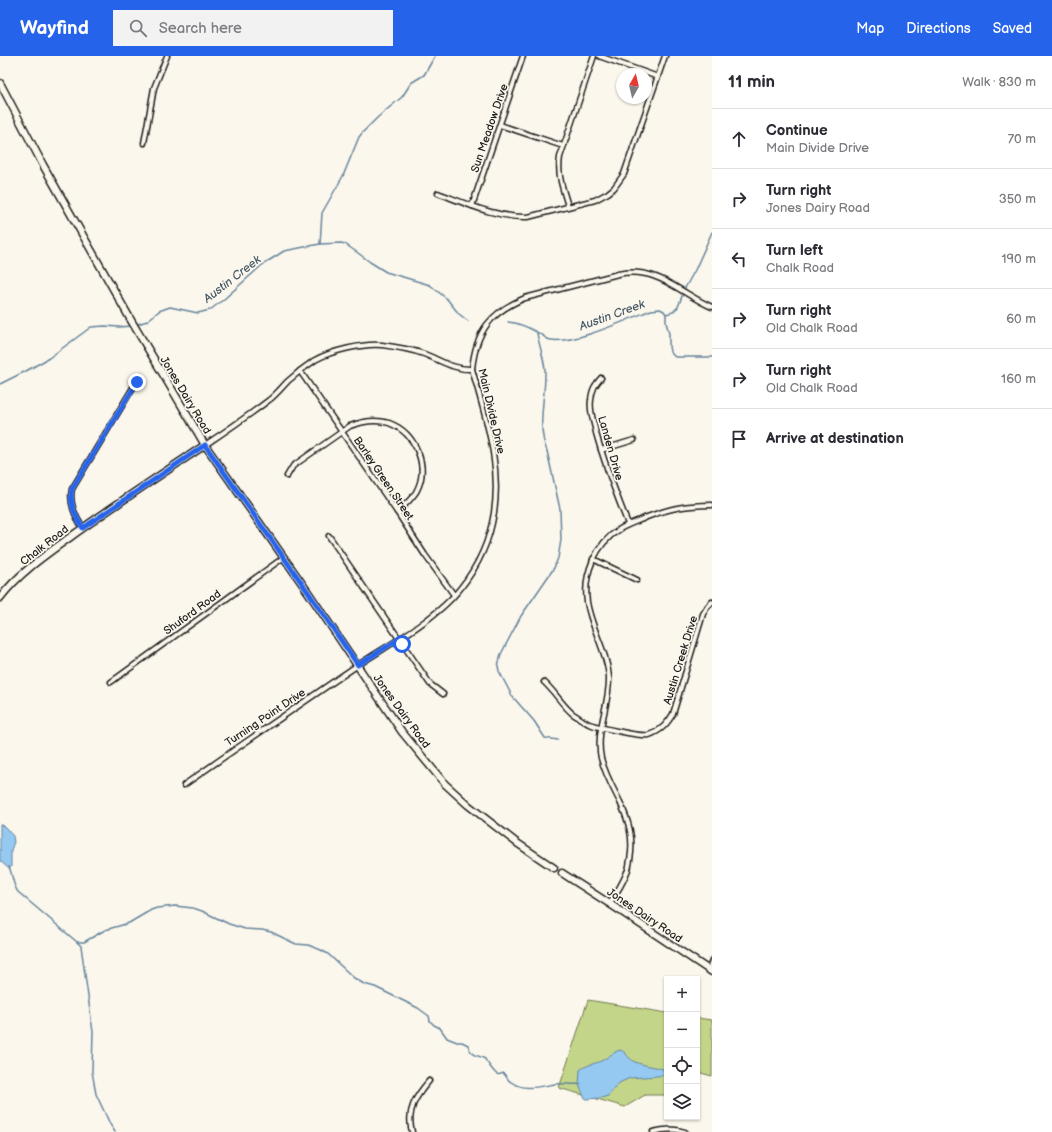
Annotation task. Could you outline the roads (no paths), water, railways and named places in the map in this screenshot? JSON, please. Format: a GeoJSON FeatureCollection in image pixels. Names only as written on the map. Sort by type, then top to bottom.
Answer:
{"type":"FeatureCollection","features":[{"type":"Feature","properties":{"kind":"street"},"geometry":{"type":"LineString","coordinates":[[144,143],[154,88],[167,56]]}},
{"type":"Feature","properties":{"kind":"street","name":"Sun Meadow Drive"},"geometry":{"type":"LineString","coordinates":[[472,206],[523,56]]}},
{"type":"Feature","properties":{"kind":"street"},"geometry":{"type":"LineString","coordinates":[[568,206],[561,184],[559,164],[563,146],[594,56]]}},
{"type":"Feature","properties":{"kind":"street"},"geometry":{"type":"LineString","coordinates":[[599,56],[658,77]]}},
{"type":"Feature","properties":{"kind":"street"},"geometry":{"type":"LineString","coordinates":[[438,193],[472,206],[518,218],[528,217],[595,200],[608,193],[619,182],[624,174],[665,56]]}},
{"type":"Feature","properties":{"kind":"street","name":"Jones Dairy Road"},"geometry":{"type":"LineString","coordinates":[[0,83],[39,158],[135,328],[205,445],[308,592],[402,732],[445,784],[482,816],[517,843],[711,971]]}},
{"type":"Feature","properties":{"kind":"street"},"geometry":{"type":"LineString","coordinates":[[500,125],[563,146]]}},
{"type":"Feature","properties":{"kind":"street","name":"Main Divide Drive"},"geometry":{"type":"LineString","coordinates":[[358,665],[429,618],[454,595],[470,575],[483,553],[492,524],[495,503],[494,458],[492,443],[472,369],[479,337],[487,324],[496,314],[515,302],[525,298],[618,274],[634,272],[657,276],[712,307]]}},
{"type":"Feature","properties":{"kind":"street"},"geometry":{"type":"LineString","coordinates":[[205,445],[271,399],[300,371],[316,360],[332,353],[357,346],[380,345],[408,349],[426,354],[453,367],[465,370],[472,369]]}},
{"type":"Feature","properties":{"kind":"street","name":"Barley Green Street"},"geometry":{"type":"LineString","coordinates":[[300,371],[425,555],[454,595]]}},
{"type":"Feature","properties":{"kind":"street"},"geometry":{"type":"LineString","coordinates":[[83,528],[72,505],[70,496],[72,489],[140,376]]}},
{"type":"Feature","properties":{"kind":"street","name":"Landen Drive"},"geometry":{"type":"LineString","coordinates":[[601,378],[594,387],[591,412],[613,488],[628,524]]}},
{"type":"Feature","properties":{"kind":"street"},"geometry":{"type":"LineString","coordinates":[[287,476],[293,466],[350,426],[369,421],[380,421],[390,424],[406,434],[414,443],[421,463],[422,472],[416,492],[397,512]]}},
{"type":"Feature","properties":{"kind":"street"},"geometry":{"type":"LineString","coordinates":[[601,450],[634,440]]}},
{"type":"Feature","properties":{"kind":"street","name":"Chalk Road"},"geometry":{"type":"LineString","coordinates":[[0,598],[30,568],[83,528],[205,445]]}},
{"type":"Feature","properties":{"kind":"street"},"geometry":{"type":"LineString","coordinates":[[610,904],[628,871],[632,852],[631,832],[627,817],[606,774],[599,747],[609,677],[605,656],[587,603],[587,581],[593,559],[606,540],[628,524],[668,509],[693,506],[712,506]]}},
{"type":"Feature","properties":{"kind":"street"},"geometry":{"type":"LineString","coordinates":[[329,536],[430,684],[444,694]]}},
{"type":"Feature","properties":{"kind":"street","name":"Shuford Road"},"geometry":{"type":"LineString","coordinates":[[111,682],[284,558]]}},
{"type":"Feature","properties":{"kind":"street"},"geometry":{"type":"LineString","coordinates":[[593,559],[637,580]]}},
{"type":"Feature","properties":{"kind":"street","name":"Austin Creek Drive"},"geometry":{"type":"LineString","coordinates":[[544,682],[554,691],[566,708],[587,723],[602,728],[638,735],[648,735],[664,727],[673,714],[703,614],[712,602]]}},
{"type":"Feature","properties":{"kind":"street","name":"Turning Point Drive"},"geometry":{"type":"LineString","coordinates":[[184,785],[358,665]]}},
{"type":"Feature","properties":{"kind":"street"},"geometry":{"type":"LineString","coordinates":[[711,971],[712,960]]}},
{"type":"Feature","properties":{"kind":"street"},"geometry":{"type":"LineString","coordinates":[[412,1132],[410,1116],[412,1107],[418,1094],[429,1081]]}},
{"type":"Feature","properties":{"kind":"street"},"geometry":{"type":"LineString","coordinates":[[654,1132],[667,1129],[685,1132]]}},
{"type":"Feature","properties":{"kind":"water"},"geometry":{"type":"Polygon","coordinates":[[[0,824],[13,836],[14,842],[11,850],[11,867],[8,868],[0,861],[0,824]]]}},
{"type":"Feature","properties":{"kind":"water"},"geometry":{"type":"Polygon","coordinates":[[[620,1050],[635,1062],[663,1069],[664,1074],[658,1076],[630,1078],[619,1083],[608,1096],[585,1099],[579,1085],[580,1070],[604,1060],[620,1050]]]}},
{"type":"Feature","properties":{"kind":"waterway"},"geometry":{"type":"LineString","coordinates":[[320,244],[322,213],[343,176],[359,137],[378,117],[402,97],[411,83],[424,75],[435,56]]}},
{"type":"Feature","properties":{"kind":"waterway"},"geometry":{"type":"LineString","coordinates":[[666,314],[673,312],[678,307],[685,288],[712,232]]}},
{"type":"Feature","properties":{"kind":"waterway","name":"Austin Creek"},"geometry":{"type":"LineString","coordinates":[[135,325],[147,321],[159,311],[170,307],[198,313],[210,310],[262,265],[284,251],[320,244],[341,243],[345,244],[386,272],[430,285],[447,299],[459,314],[468,321]]}},
{"type":"Feature","properties":{"kind":"waterway","name":"Austin Creek"},"geometry":{"type":"LineString","coordinates":[[508,322],[526,327],[547,339],[569,339],[599,331],[651,310],[660,309],[666,314],[670,352],[675,357],[712,357]]}},
{"type":"Feature","properties":{"kind":"waterway","name":"Austin Creek"},"geometry":{"type":"LineString","coordinates":[[0,384],[49,358],[91,327],[131,326]]}},
{"type":"Feature","properties":{"kind":"waterway"},"geometry":{"type":"LineString","coordinates":[[537,333],[545,370],[542,431],[560,509],[561,540],[558,558],[554,568],[521,616],[501,654],[498,666],[499,671],[512,696],[534,721],[545,738],[558,740]]}},
{"type":"Feature","properties":{"kind":"waterway"},"geometry":{"type":"LineString","coordinates":[[9,867],[18,892],[81,946],[93,1032],[92,1071],[96,1094],[115,1132]]}},
{"type":"Feature","properties":{"kind":"waterway"},"geometry":{"type":"LineString","coordinates":[[77,942],[84,942],[105,930],[129,923],[157,908],[175,906],[193,908],[229,924],[245,929],[271,932],[296,944],[308,945],[321,950],[328,954],[354,978],[364,984],[375,987],[418,1008],[429,1016],[430,1021],[440,1028],[447,1038],[468,1045],[471,1052],[485,1059],[496,1073],[503,1073],[510,1081],[517,1085],[533,1088],[559,1084],[581,1084]]}}]}
